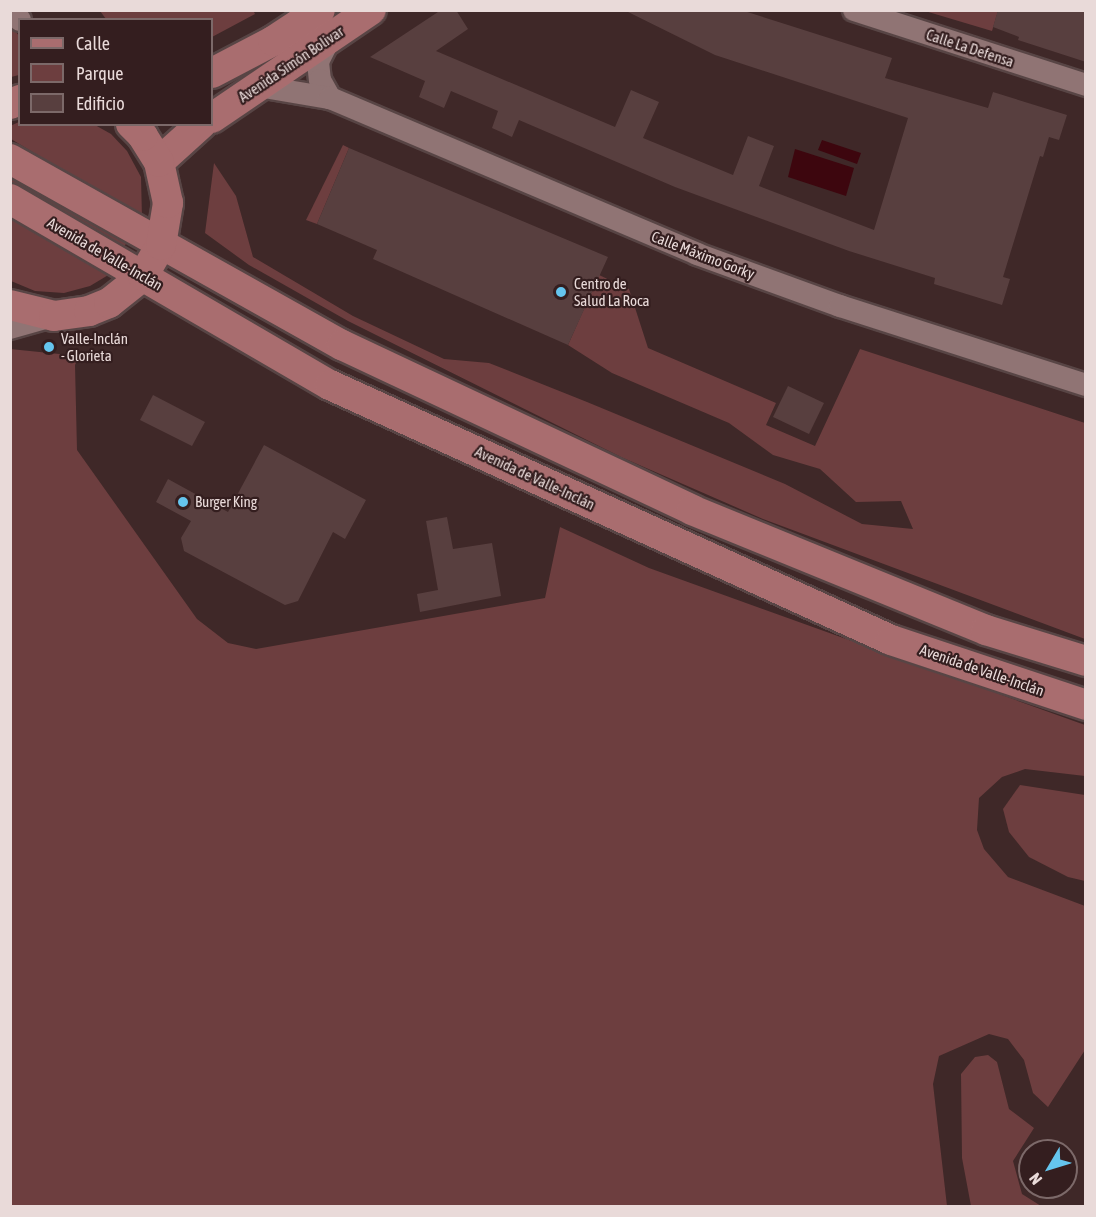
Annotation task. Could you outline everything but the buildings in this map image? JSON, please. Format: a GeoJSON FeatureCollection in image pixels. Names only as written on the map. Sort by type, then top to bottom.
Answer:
{"type":"FeatureCollection","features":[{"type":"Feature","properties":{"kind":"main road","name":"Avenida Simón Bolivar"},"geometry":{"type":"LineString","coordinates":[[213,72],[273,41],[371,10]]}},
{"type":"Feature","properties":{"kind":"main road","name":"Avenida Simón Bolivar"},"geometry":{"type":"LineString","coordinates":[[213,117],[258,86],[325,24]]}},
{"type":"Feature","properties":{"kind":"main road"},"geometry":{"type":"LineString","coordinates":[[10,305],[54,316],[89,311],[109,303],[142,276],[161,245],[168,203],[159,162],[143,136],[133,126]]}},
{"type":"Feature","properties":{"kind":"main road"},"geometry":{"type":"LineString","coordinates":[[159,162],[199,126]]}},
{"type":"Feature","properties":{"kind":"main road"},"geometry":{"type":"LineString","coordinates":[[10,159],[342,345],[692,510],[986,630],[1086,661]]}},
{"type":"Feature","properties":{"kind":"main road","name":"Avenida de Valle-Inclán"},"geometry":{"type":"LineString","coordinates":[[10,199],[330,385],[891,640],[1086,705]]}},
{"type":"Feature","properties":{"kind":"street","name":"Calle La Defensa"},"geometry":{"type":"LineString","coordinates":[[854,10],[1086,86]]}},
{"type":"Feature","properties":{"kind":"street"},"geometry":{"type":"LineString","coordinates":[[325,24],[318,62],[320,80],[330,98]]}},
{"type":"Feature","properties":{"kind":"street","name":"Calle Máximo Gorky"},"geometry":{"type":"LineString","coordinates":[[258,86],[330,98],[696,254],[840,306],[1086,385]]}},
{"type":"Feature","properties":{"kind":"street"},"geometry":{"type":"LineString","coordinates":[[10,328],[54,316]]}},
{"type":"Feature","properties":{"kind":"green space"},"geometry":{"type":"Polygon","coordinates":[[[253,10],[255,14],[213,36],[213,18],[105,18],[100,11],[253,10]]]}},
{"type":"Feature","properties":{"kind":"green space"},"geometry":{"type":"Polygon","coordinates":[[[925,11],[998,11],[992,31],[925,11]]]}},
{"type":"Feature","properties":{"kind":"green space"},"geometry":{"type":"Polygon","coordinates":[[[11,26],[18,35],[18,75],[11,77],[11,26]]]}},
{"type":"Feature","properties":{"kind":"green space"},"geometry":{"type":"Polygon","coordinates":[[[18,122],[18,126],[97,126],[111,134],[127,151],[141,177],[142,218],[11,139],[10,126],[18,122]]]}},
{"type":"Feature","properties":{"kind":"green space"},"geometry":{"type":"Polygon","coordinates":[[[343,145],[349,148],[317,224],[306,220],[343,145]]]}},
{"type":"Feature","properties":{"kind":"green space"},"geometry":{"type":"Polygon","coordinates":[[[214,163],[236,196],[253,257],[353,316],[444,359],[489,363],[587,402],[785,484],[862,524],[913,529],[901,501],[856,502],[820,469],[773,455],[729,423],[612,373],[568,345],[599,275],[629,289],[648,348],[776,403],[766,425],[815,446],[860,349],[1085,423],[1085,639],[763,519],[621,457],[348,321],[249,265],[205,233],[214,163]]]}},
{"type":"Feature","properties":{"kind":"green space"},"geometry":{"type":"Polygon","coordinates":[[[11,173],[128,241],[121,251],[11,185],[11,173]]]}},
{"type":"Feature","properties":{"kind":"green space"},"geometry":{"type":"Polygon","coordinates":[[[10,214],[110,274],[90,286],[64,293],[35,291],[11,281],[10,214]]]}},
{"type":"Feature","properties":{"kind":"green space"},"geometry":{"type":"Polygon","coordinates":[[[10,349],[79,356],[75,365],[77,450],[197,619],[228,643],[256,649],[545,598],[560,527],[649,568],[1085,725],[1085,776],[1025,769],[1002,777],[979,798],[977,830],[984,849],[1008,877],[1085,906],[1085,1050],[1048,1107],[1033,1093],[1024,1060],[1008,1039],[989,1034],[939,1056],[933,1084],[947,1206],[11,1206],[10,349]]]}},
{"type":"Feature","properties":{"kind":"green space"},"geometry":{"type":"Polygon","coordinates":[[[1020,785],[1085,795],[1085,881],[1068,877],[1029,857],[1009,832],[1003,809],[1020,785]]]}},
{"type":"Feature","properties":{"kind":"green space"},"geometry":{"type":"Polygon","coordinates":[[[988,1055],[997,1062],[1009,1109],[1034,1128],[1027,1139],[1018,1139],[1018,1153],[1013,1161],[1018,1179],[1018,1199],[1030,1199],[1041,1206],[971,1206],[962,1158],[961,1074],[975,1057],[988,1055]]]}},
{"type":"Feature","properties":{"kind":"shaded area"},"geometry":{"type":"Polygon","coordinates":[[[822,140],[861,153],[857,164],[818,150],[822,140]]]}},
{"type":"Feature","properties":{"kind":"shaded area"},"geometry":{"type":"Polygon","coordinates":[[[795,149],[854,168],[846,196],[788,177],[795,149]]]}},
{"type":"Feature","properties":{"kind":"place","name":"Centro de Salud La Roca"},"geometry":{"type":"Point","coordinates":[561,292]}},
{"type":"Feature","properties":{"kind":"place","name":"Valle-Inclán - Glorieta"},"geometry":{"type":"Point","coordinates":[49,347]}},
{"type":"Feature","properties":{"kind":"place","name":"Burger King"},"geometry":{"type":"Point","coordinates":[183,502]}}]}
